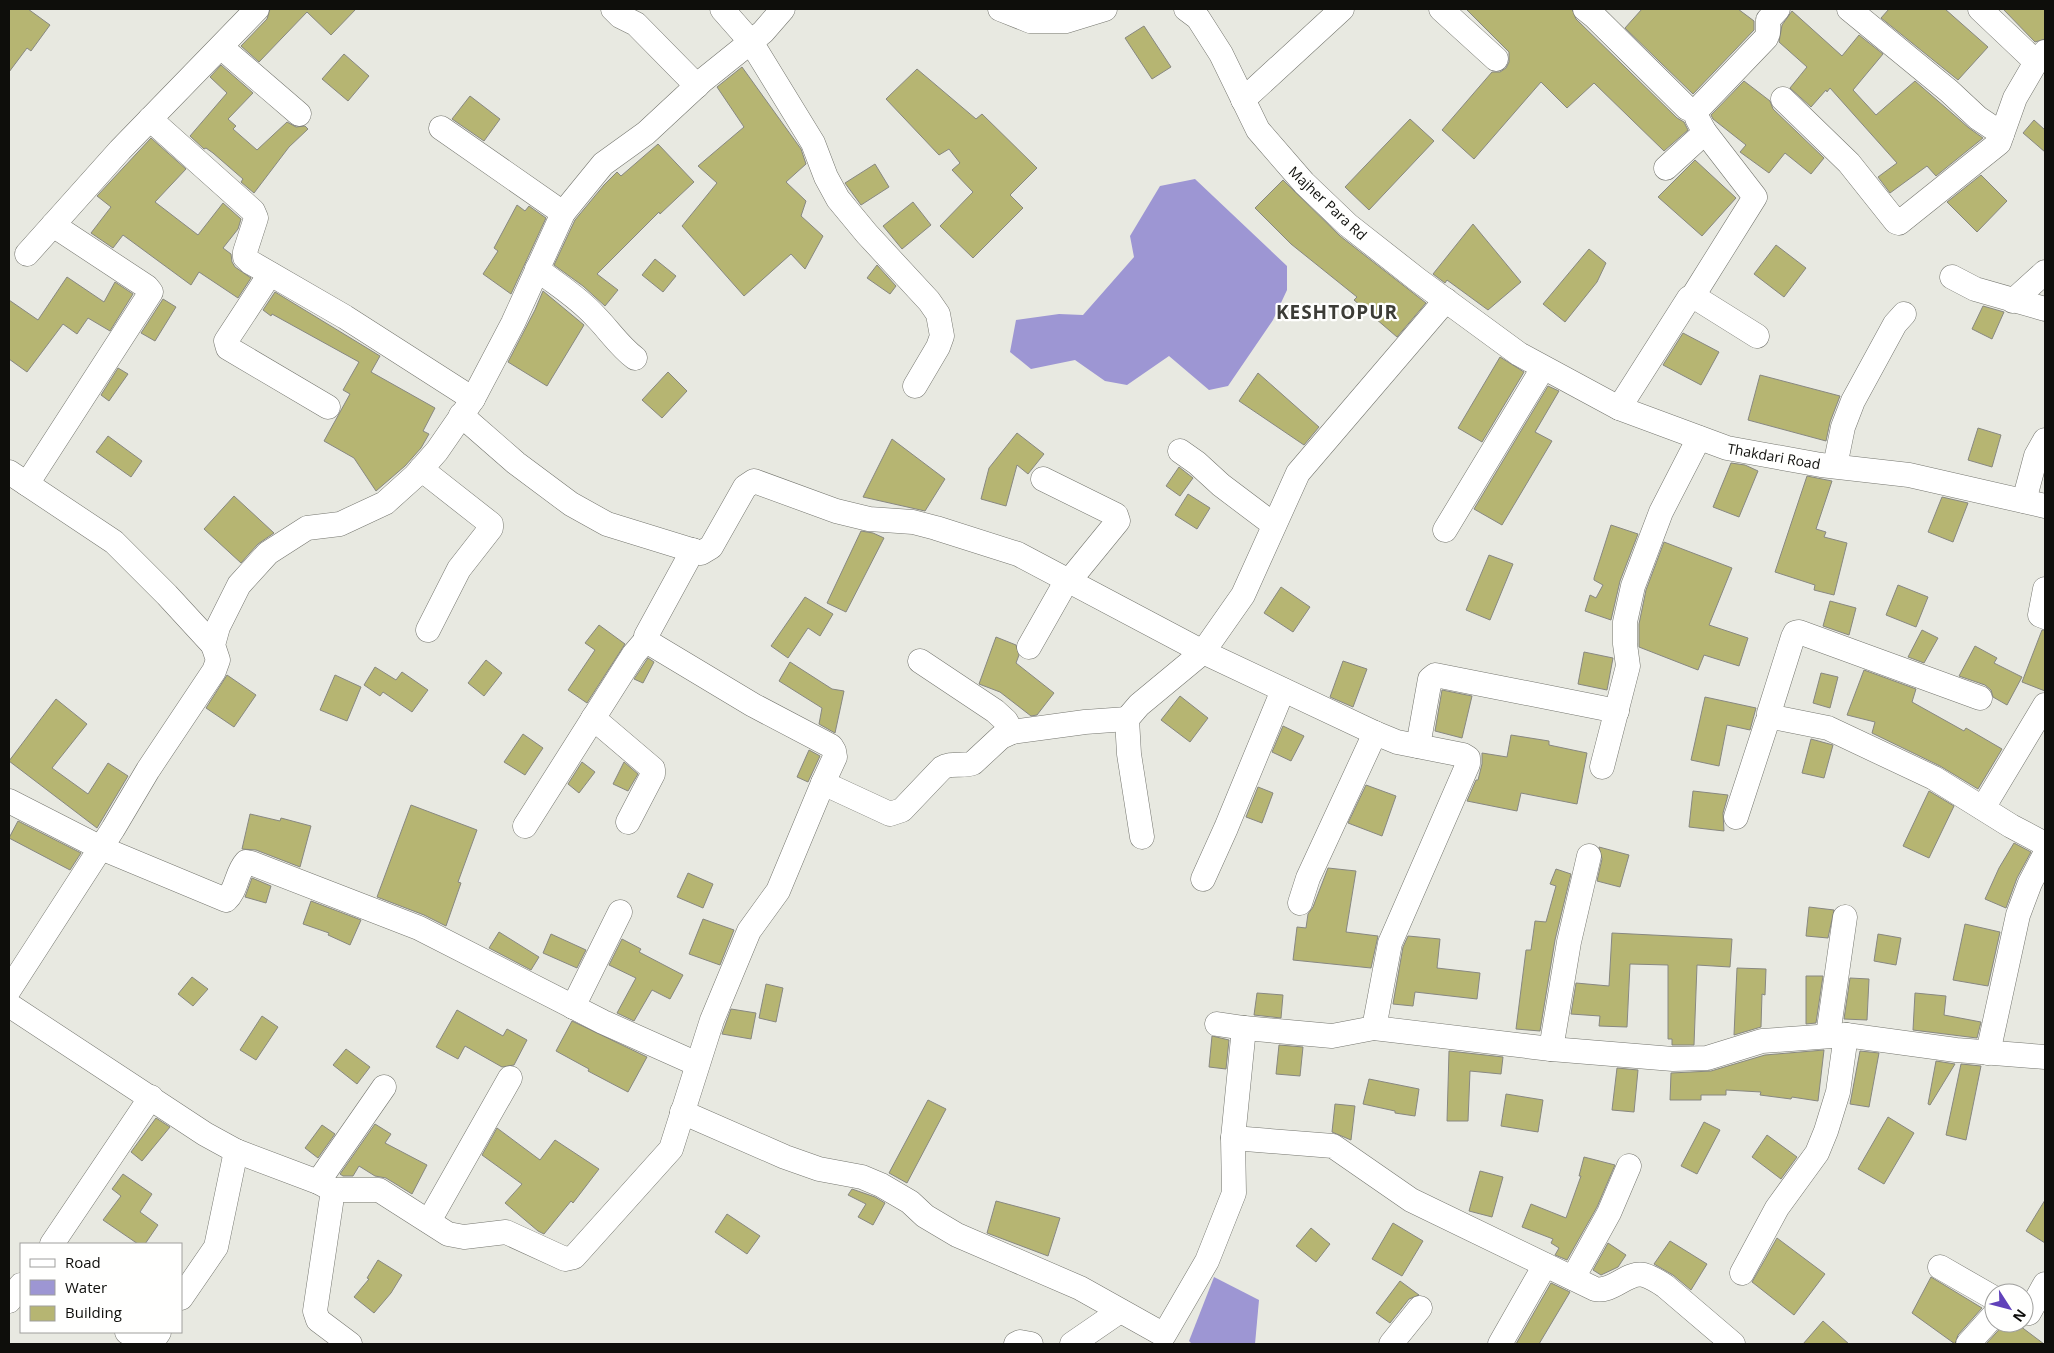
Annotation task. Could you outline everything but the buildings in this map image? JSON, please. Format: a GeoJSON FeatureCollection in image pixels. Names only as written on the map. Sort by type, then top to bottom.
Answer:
{"type":"FeatureCollection","features":[{"type":"Feature","properties":{"kind":"street"},"geometry":{"type":"LineString","coordinates":[[27,254],[150,119],[257,9]]}},
{"type":"Feature","properties":{"kind":"street"},"geometry":{"type":"LineString","coordinates":[[612,9],[620,16],[636,24],[697,86]]}},
{"type":"Feature","properties":{"kind":"street"},"geometry":{"type":"LineString","coordinates":[[722,9],[750,42],[812,143],[826,177],[838,199],[867,234],[929,301],[938,314],[942,336],[938,347],[915,386]]}},
{"type":"Feature","properties":{"kind":"street"},"geometry":{"type":"LineString","coordinates":[[213,645],[218,627],[239,585],[268,554],[307,528],[340,524],[385,503],[421,469],[437,451],[467,407],[512,323],[564,213],[603,164],[646,133],[697,86],[763,32],[783,9]]}},
{"type":"Feature","properties":{"kind":"street"},"geometry":{"type":"LineString","coordinates":[[1000,9],[1030,21],[1066,21],[1105,9]]}},
{"type":"Feature","properties":{"kind":"street","name":"Majher Para Rd"},"geometry":{"type":"LineString","coordinates":[[1186,9],[1198,18],[1221,54],[1258,130],[1304,183],[1348,225],[1519,354]]}},
{"type":"Feature","properties":{"kind":"street"},"geometry":{"type":"LineString","coordinates":[[1243,100],[1342,9]]}},
{"type":"Feature","properties":{"kind":"street"},"geometry":{"type":"LineString","coordinates":[[1441,9],[1496,59]]}},
{"type":"Feature","properties":{"kind":"street"},"geometry":{"type":"LineString","coordinates":[[1584,9],[1596,17],[1691,110],[1704,131],[1755,197],[1693,296],[1686,301],[1619,408]]}},
{"type":"Feature","properties":{"kind":"street"},"geometry":{"type":"LineString","coordinates":[[1691,110],[1696,111],[1766,38],[1768,20],[1778,9]]}},
{"type":"Feature","properties":{"kind":"street"},"geometry":{"type":"LineString","coordinates":[[1849,9],[1949,91],[1978,118],[2002,134]]}},
{"type":"Feature","properties":{"kind":"street"},"geometry":{"type":"LineString","coordinates":[[1784,99],[1849,163],[1897,223],[1899,223],[1999,143],[2016,98],[2041,57],[1980,9]]}},
{"type":"Feature","properties":{"kind":"street"},"geometry":{"type":"LineString","coordinates":[[221,47],[299,114]]}},
{"type":"Feature","properties":{"kind":"street"},"geometry":{"type":"LineString","coordinates":[[150,119],[253,211],[256,218],[245,252],[245,258],[345,317],[467,407],[516,463],[586,512],[607,524],[701,552],[711,547],[745,487],[754,481],[836,511],[869,518],[912,522],[936,528],[1018,554],[1203,652],[1375,734],[1397,742],[1463,755],[1468,758],[1468,764],[1390,942],[1374,1028]]}},
{"type":"Feature","properties":{"kind":"street"},"geometry":{"type":"LineString","coordinates":[[441,128],[564,213]]}},
{"type":"Feature","properties":{"kind":"street"},"geometry":{"type":"LineString","coordinates":[[1666,168],[1704,131]]}},
{"type":"Feature","properties":{"kind":"street"},"geometry":{"type":"LineString","coordinates":[[9,990],[101,848],[148,770],[214,671],[218,660],[213,645],[114,542],[18,478],[151,292],[148,287],[53,225]]}},
{"type":"Feature","properties":{"kind":"street"},"geometry":{"type":"LineString","coordinates":[[536,269],[584,306],[624,350],[635,358]]}},
{"type":"Feature","properties":{"kind":"street"},"geometry":{"type":"LineString","coordinates":[[2013,301],[2045,272]]}},
{"type":"Feature","properties":{"kind":"street"},"geometry":{"type":"LineString","coordinates":[[270,274],[226,341],[226,345],[228,348],[328,407]]}},
{"type":"Feature","properties":{"kind":"street"},"geometry":{"type":"LineString","coordinates":[[1952,277],[1975,289],[2045,309]]}},
{"type":"Feature","properties":{"kind":"street"},"geometry":{"type":"LineString","coordinates":[[1693,296],[1757,336]]}},
{"type":"Feature","properties":{"kind":"street"},"geometry":{"type":"LineString","coordinates":[[823,782],[890,814],[896,813],[902,810],[946,765],[968,765],[973,763],[1001,737],[1012,732],[1085,722],[1127,719],[1139,705],[1203,652],[1243,596],[1298,473],[1446,300]]}},
{"type":"Feature","properties":{"kind":"street"},"geometry":{"type":"LineString","coordinates":[[1835,466],[1844,427],[1853,401],[1895,324],[1904,314]]}},
{"type":"Feature","properties":{"kind":"street","name":"Thakdari Road"},"geometry":{"type":"LineString","coordinates":[[1519,354],[1619,408],[1726,448],[1835,466],[1909,474],[2035,503]]}},
{"type":"Feature","properties":{"kind":"street"},"geometry":{"type":"LineString","coordinates":[[1445,530],[1543,368]]}},
{"type":"Feature","properties":{"kind":"street"},"geometry":{"type":"LineString","coordinates":[[1602,767],[1628,666],[1625,622],[1633,586],[1661,512],[1699,438]]}},
{"type":"Feature","properties":{"kind":"street"},"geometry":{"type":"LineString","coordinates":[[2035,503],[2036,456],[2045,440]]}},
{"type":"Feature","properties":{"kind":"street"},"geometry":{"type":"LineString","coordinates":[[1180,452],[1197,463],[1221,485],[1274,525]]}},
{"type":"Feature","properties":{"kind":"street"},"geometry":{"type":"LineString","coordinates":[[421,469],[491,524],[491,528],[459,569],[428,630]]}},
{"type":"Feature","properties":{"kind":"street"},"geometry":{"type":"LineString","coordinates":[[1029,646],[1068,581],[1118,521],[1116,515],[1043,479]]}},
{"type":"Feature","properties":{"kind":"street"},"geometry":{"type":"LineString","coordinates":[[525,826],[634,654],[646,640],[646,636],[693,550]]}},
{"type":"Feature","properties":{"kind":"street"},"geometry":{"type":"LineString","coordinates":[[2045,588],[2040,615],[2045,617]]}},
{"type":"Feature","properties":{"kind":"street"},"geometry":{"type":"LineString","coordinates":[[1736,817],[1795,633],[1799,632],[1980,698]]}},
{"type":"Feature","properties":{"kind":"street"},"geometry":{"type":"LineString","coordinates":[[9,1005],[205,1134],[236,1151],[325,1186],[378,1190],[448,1234],[464,1237],[506,1232],[565,1260],[574,1257],[671,1149],[712,1020],[749,930],[778,891],[823,782],[836,757],[831,746],[753,705],[646,640]]}},
{"type":"Feature","properties":{"kind":"street"},"geometry":{"type":"LineString","coordinates":[[920,661],[995,711],[1006,721],[1012,732]]}},
{"type":"Feature","properties":{"kind":"street"},"geometry":{"type":"LineString","coordinates":[[1418,746],[1430,680],[1435,675],[1617,711]]}},
{"type":"Feature","properties":{"kind":"street"},"geometry":{"type":"LineString","coordinates":[[1203,879],[1283,690]]}},
{"type":"Feature","properties":{"kind":"street"},"geometry":{"type":"LineString","coordinates":[[1983,808],[2045,704]]}},
{"type":"Feature","properties":{"kind":"street"},"geometry":{"type":"LineString","coordinates":[[1769,718],[1773,717],[1828,728],[1934,778],[2045,844]]}},
{"type":"Feature","properties":{"kind":"street"},"geometry":{"type":"LineString","coordinates":[[593,718],[653,768],[653,774],[628,822]]}},
{"type":"Feature","properties":{"kind":"street"},"geometry":{"type":"LineString","coordinates":[[1127,719],[1142,837]]}},
{"type":"Feature","properties":{"kind":"street"},"geometry":{"type":"LineString","coordinates":[[1300,903],[1308,878],[1375,734]]}},
{"type":"Feature","properties":{"kind":"street"},"geometry":{"type":"LineString","coordinates":[[9,801],[101,848],[226,900],[230,896],[242,866],[246,862],[251,863],[419,928],[603,1022],[697,1064]]}},
{"type":"Feature","properties":{"kind":"street"},"geometry":{"type":"LineString","coordinates":[[1988,1053],[2018,916],[2030,883],[2045,854]]}},
{"type":"Feature","properties":{"kind":"street"},"geometry":{"type":"LineString","coordinates":[[1551,1048],[1569,942],[1589,856]]}},
{"type":"Feature","properties":{"kind":"street"},"geometry":{"type":"LineString","coordinates":[[573,1007],[620,912]]}},
{"type":"Feature","properties":{"kind":"street"},"geometry":{"type":"LineString","coordinates":[[1742,1273],[1777,1208],[1817,1154],[1838,1092],[1837,1035],[1845,917]]}},
{"type":"Feature","properties":{"kind":"street"},"geometry":{"type":"LineString","coordinates":[[1217,1024],[1332,1036],[1374,1028],[1551,1048],[1673,1059],[1707,1058],[1762,1041],[1837,1035],[1988,1053],[2045,1057]]}},
{"type":"Feature","properties":{"kind":"street"},"geometry":{"type":"LineString","coordinates":[[682,1112],[785,1157],[819,1169],[862,1177],[881,1185],[910,1202],[925,1216],[957,1235],[1080,1288],[1170,1340],[1207,1261],[1234,1194],[1233,1138],[1244,1028]]}},
{"type":"Feature","properties":{"kind":"street"},"geometry":{"type":"LineString","coordinates":[[429,1221],[510,1078]]}},
{"type":"Feature","properties":{"kind":"street"},"geometry":{"type":"LineString","coordinates":[[350,1344],[318,1320],[315,1311],[325,1186],[384,1087]]}},
{"type":"Feature","properties":{"kind":"street"},"geometry":{"type":"LineString","coordinates":[[53,1243],[151,1097]]}},
{"type":"Feature","properties":{"kind":"street"},"geometry":{"type":"LineString","coordinates":[[1233,1138],[1333,1146],[1411,1200],[1601,1290],[1606,1290],[1636,1275],[1643,1275],[1665,1286],[1733,1344]]}},
{"type":"Feature","properties":{"kind":"street"},"geometry":{"type":"LineString","coordinates":[[182,1297],[216,1247],[236,1151]]}},
{"type":"Feature","properties":{"kind":"street"},"geometry":{"type":"LineString","coordinates":[[1573,1278],[1609,1213],[1628,1166]]}},
{"type":"Feature","properties":{"kind":"street"},"geometry":{"type":"LineString","coordinates":[[1500,1344],[1545,1264]]}},
{"type":"Feature","properties":{"kind":"street"},"geometry":{"type":"LineString","coordinates":[[1940,1267],[1984,1292]]}},
{"type":"Feature","properties":{"kind":"street"},"geometry":{"type":"LineString","coordinates":[[2034,1313],[2045,1284]]}},
{"type":"Feature","properties":{"kind":"street"},"geometry":{"type":"LineString","coordinates":[[9,1301],[20,1286]]}},
{"type":"Feature","properties":{"kind":"street"},"geometry":{"type":"LineString","coordinates":[[1391,1344],[1420,1308]]}},
{"type":"Feature","properties":{"kind":"street"},"geometry":{"type":"LineString","coordinates":[[1072,1344],[1120,1311]]}},
{"type":"Feature","properties":{"kind":"street"},"geometry":{"type":"LineString","coordinates":[[1968,1344],[1984,1326]]}},
{"type":"Feature","properties":{"kind":"street"},"geometry":{"type":"LineString","coordinates":[[129,1333],[145,1341],[155,1338],[158,1333]]}},
{"type":"Feature","properties":{"kind":"street"},"geometry":{"type":"LineString","coordinates":[[1016,1344],[1020,1342],[1031,1344]]}},
{"type":"Feature","properties":{"kind":"water"},"geometry":{"type":"Polygon","coordinates":[[[1195,179],[1287,266],[1287,290],[1273,320],[1228,386],[1209,390],[1169,356],[1127,385],[1105,381],[1075,360],[1031,369],[1010,352],[1016,320],[1059,314],[1083,315],[1134,257],[1130,236],[1160,186],[1195,179]]]}},
{"type":"Feature","properties":{"kind":"water"},"geometry":{"type":"Polygon","coordinates":[[[1214,1277],[1259,1300],[1255,1344],[1192,1344],[1189,1341],[1214,1277]]]}},
{"type":"Feature","properties":{"kind":"district","name":"KESHTOPUR"},"geometry":{"type":"Point","coordinates":[1337,312]}}]}
